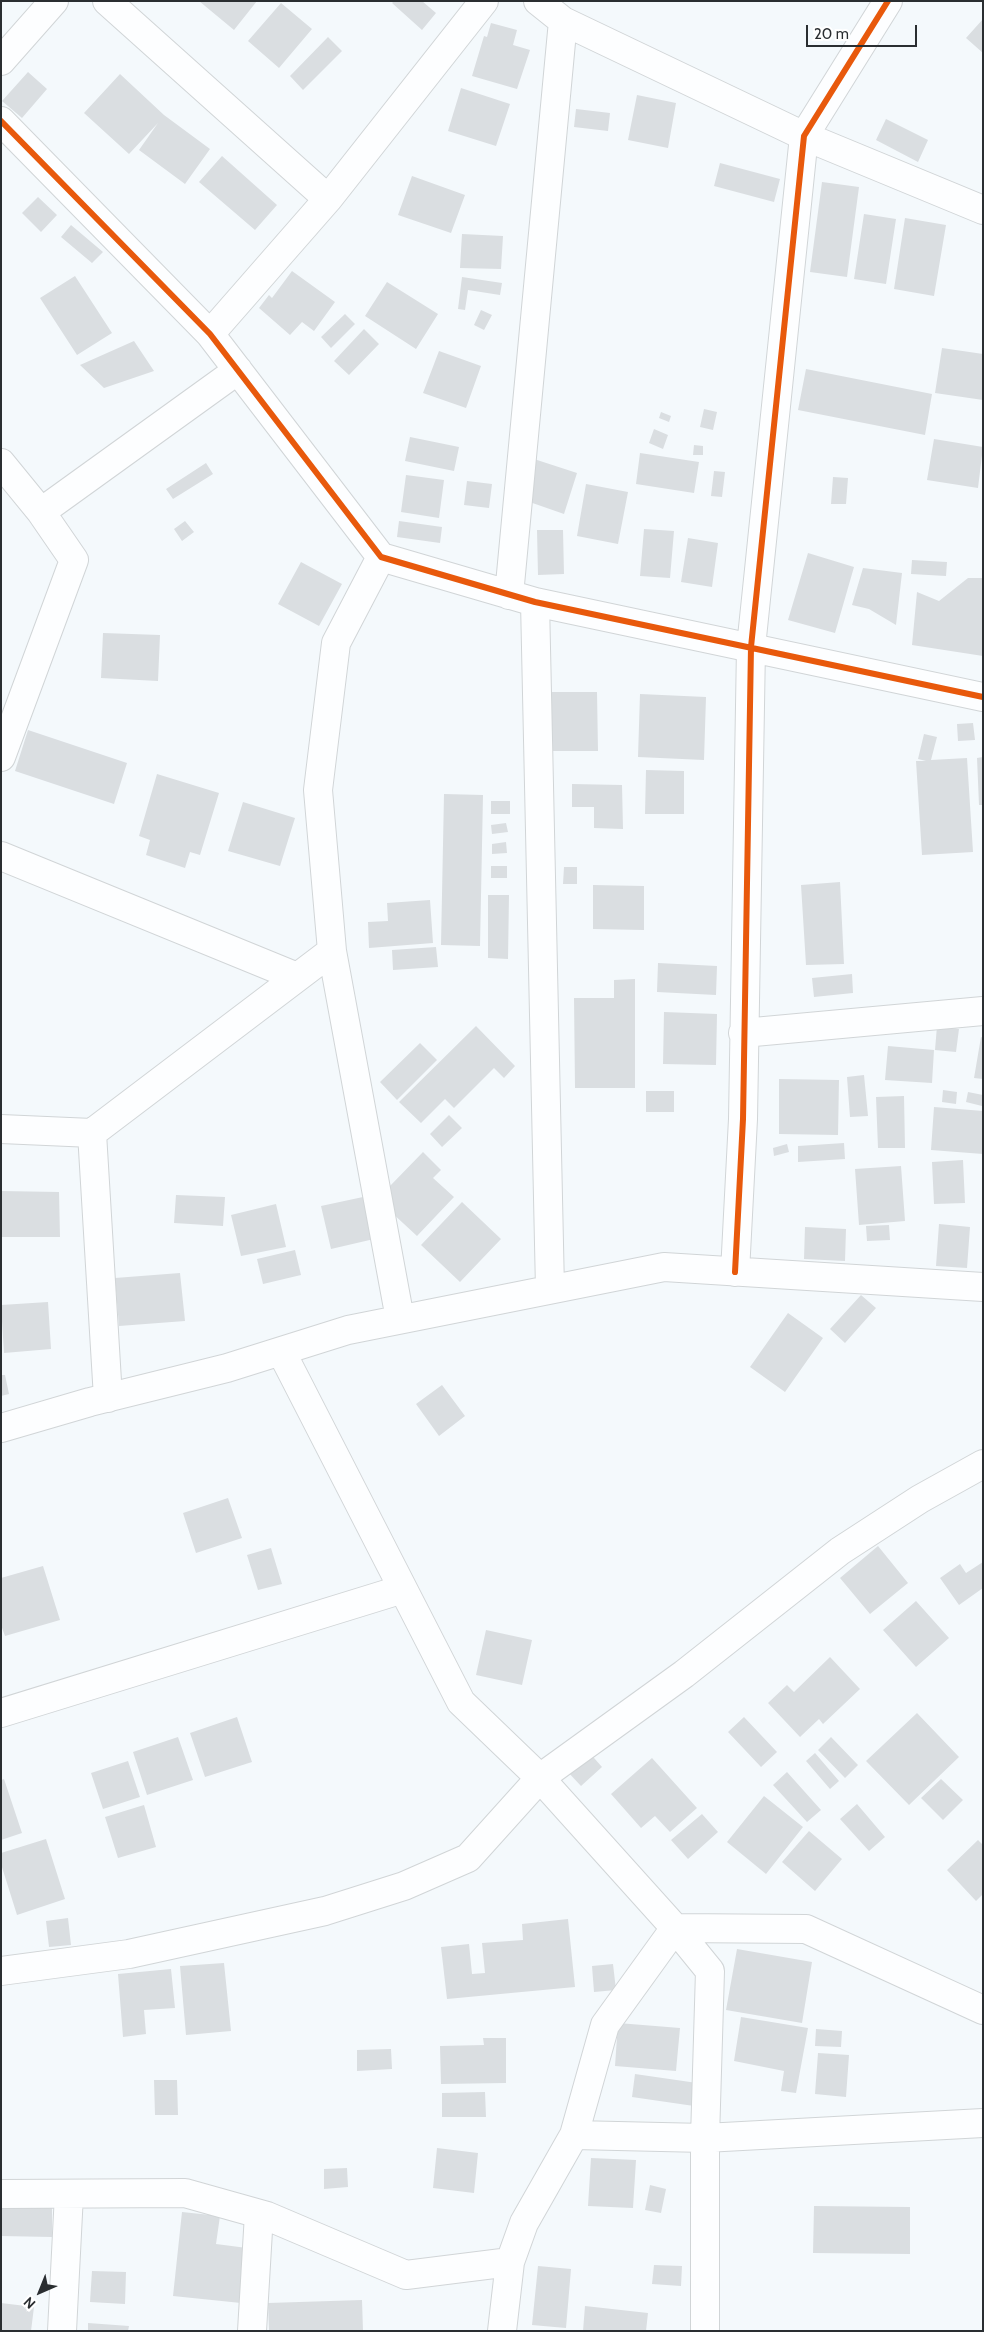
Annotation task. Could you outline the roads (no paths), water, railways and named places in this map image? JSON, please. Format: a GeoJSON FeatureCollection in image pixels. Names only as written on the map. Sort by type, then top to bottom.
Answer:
{"type":"FeatureCollection","features":[{"type":"Feature","properties":{"kind":"street"},"geometry":{"type":"LineString","coordinates":[[1,61],[54,1]]}},
{"type":"Feature","properties":{"kind":"street"},"geometry":{"type":"LineString","coordinates":[[107,1],[328,198]]}},
{"type":"Feature","properties":{"kind":"street"},"geometry":{"type":"LineString","coordinates":[[210,334],[328,198],[484,1]]}},
{"type":"Feature","properties":{"kind":"street"},"geometry":{"type":"LineString","coordinates":[[538,1],[563,21],[804,136],[983,210]]}},
{"type":"Feature","properties":{"kind":"street"},"geometry":{"type":"LineString","coordinates":[[735,1272],[743,1119],[751,647],[804,136],[888,1]]}},
{"type":"Feature","properties":{"kind":"street"},"geometry":{"type":"LineString","coordinates":[[550,1289],[522,599],[563,21]]}},
{"type":"Feature","properties":{"kind":"street"},"geometry":{"type":"LineString","coordinates":[[1,121],[210,334],[382,557],[522,599],[983,697]]}},
{"type":"Feature","properties":{"kind":"street"},"geometry":{"type":"LineString","coordinates":[[40,512],[238,370]]}},
{"type":"Feature","properties":{"kind":"street"},"geometry":{"type":"LineString","coordinates":[[1,463],[40,512],[74,560],[1,757]]}},
{"type":"Feature","properties":{"kind":"street"},"geometry":{"type":"LineString","coordinates":[[382,557],[336,643],[318,790],[332,951],[400,1319]]}},
{"type":"Feature","properties":{"kind":"street"},"geometry":{"type":"LineString","coordinates":[[1,856],[297,977]]}},
{"type":"Feature","properties":{"kind":"street"},"geometry":{"type":"LineString","coordinates":[[1,1129],[92,1133],[332,951]]}},
{"type":"Feature","properties":{"kind":"street"},"geometry":{"type":"LineString","coordinates":[[743,1032],[983,1011]]}},
{"type":"Feature","properties":{"kind":"street"},"geometry":{"type":"LineString","coordinates":[[92,1133],[108,1398]]}},
{"type":"Feature","properties":{"kind":"street"},"geometry":{"type":"LineString","coordinates":[[1,1428],[108,1398],[227,1368],[348,1330],[664,1267],[983,1287]]}},
{"type":"Feature","properties":{"kind":"street"},"geometry":{"type":"LineString","coordinates":[[281,1351],[461,1702],[540,1778],[675,1928],[710,1971],[705,2138],[705,2331]]}},
{"type":"Feature","properties":{"kind":"street"},"geometry":{"type":"LineString","coordinates":[[1,1972],[129,1954],[325,1911],[404,1886],[468,1858],[540,1778],[684,1674],[840,1551],[920,1499],[983,1464]]}},
{"type":"Feature","properties":{"kind":"street"},"geometry":{"type":"LineString","coordinates":[[1,1713],[403,1589]]}},
{"type":"Feature","properties":{"kind":"street"},"geometry":{"type":"LineString","coordinates":[[675,1928],[806,1929],[983,2010]]}},
{"type":"Feature","properties":{"kind":"street"},"geometry":{"type":"LineString","coordinates":[[502,2331],[510,2262],[524,2223],[574,2135],[605,2025],[675,1928]]}},
{"type":"Feature","properties":{"kind":"street"},"geometry":{"type":"LineString","coordinates":[[574,2135],[705,2138],[983,2123]]}},
{"type":"Feature","properties":{"kind":"street"},"geometry":{"type":"LineString","coordinates":[[1,2194],[185,2193],[259,2214],[406,2275],[510,2262]]}},
{"type":"Feature","properties":{"kind":"street"},"geometry":{"type":"LineString","coordinates":[[62,2331],[69,2194]]}},
{"type":"Feature","properties":{"kind":"street"},"geometry":{"type":"LineString","coordinates":[[252,2331],[259,2214]]}}]}
